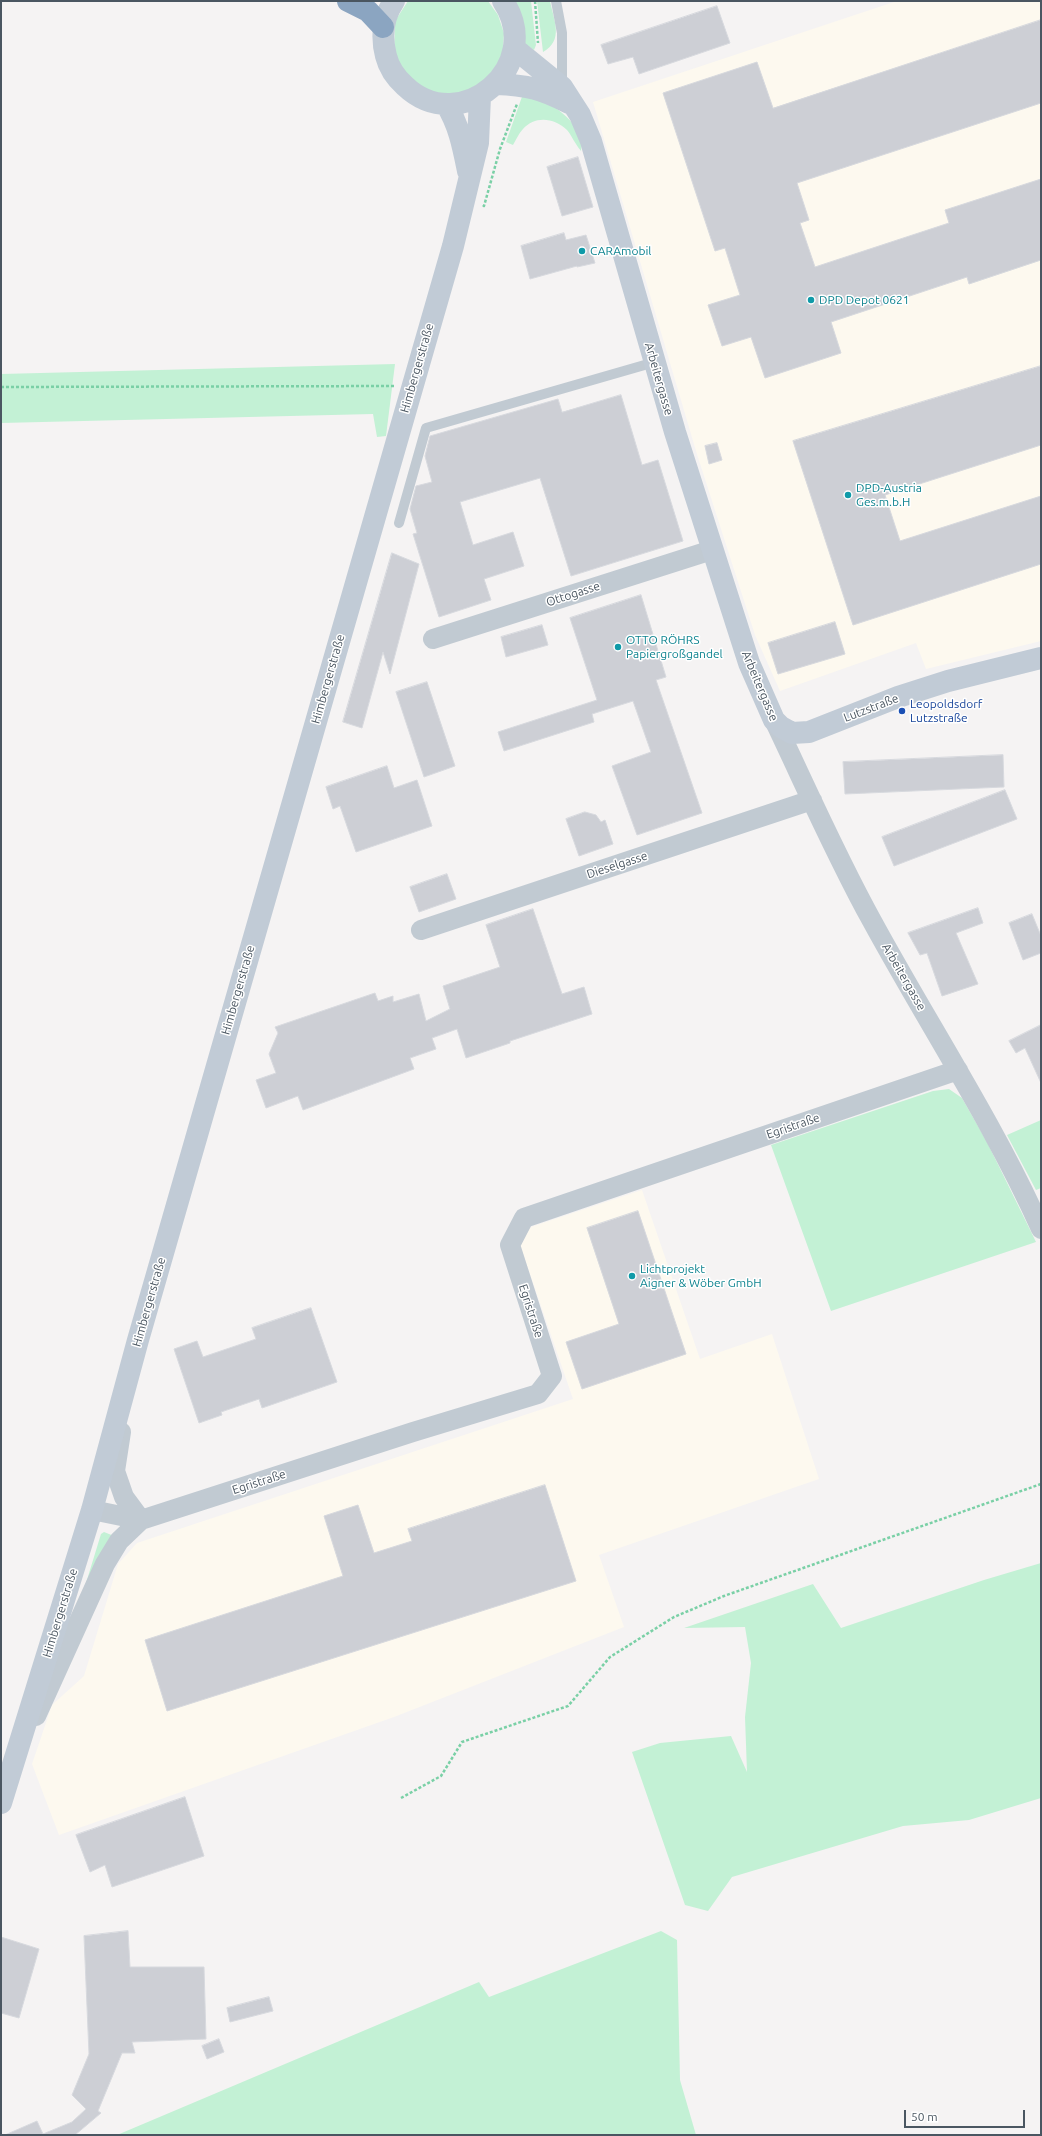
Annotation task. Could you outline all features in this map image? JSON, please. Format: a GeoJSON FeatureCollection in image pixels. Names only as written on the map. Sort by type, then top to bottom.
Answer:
{"type":"FeatureCollection","features":[{"type":"Feature","properties":{"kind":"highway"},"geometry":{"type":"LineString","coordinates":[[348,1],[368,11],[384,26]]}},
{"type":"Feature","properties":{"kind":"street"},"geometry":{"type":"LineString","coordinates":[[394,1],[384,26],[383,45],[386,57],[397,79],[411,92],[428,101],[446,104],[465,102],[488,90],[510,62],[514,48],[514,34],[512,20],[503,1]]}},
{"type":"Feature","properties":{"kind":"street","name":"Arbeitergasse"},"geometry":{"type":"LineString","coordinates":[[514,48],[562,87],[573,106],[580,114],[591,140],[655,362],[712,550],[749,662],[774,720],[871,921],[958,1070],[1026,1195],[1041,1229]]}},
{"type":"Feature","properties":{"kind":"street","name":"Arbeitergasse"},"geometry":{"type":"LineString","coordinates":[[488,90],[525,85],[548,92],[573,106]]}},
{"type":"Feature","properties":{"kind":"street","name":"Himbergerstraße"},"geometry":{"type":"LineString","coordinates":[[1,1803],[92,1510],[138,1340],[453,246],[465,201],[488,90]]}},
{"type":"Feature","properties":{"kind":"street","name":"Himbergerstraße"},"geometry":{"type":"LineString","coordinates":[[446,104],[455,119],[461,135],[469,176]]}},
{"type":"Feature","properties":{"kind":"street","name":"Ottogasse"},"geometry":{"type":"LineString","coordinates":[[433,639],[712,550]]}},
{"type":"Feature","properties":{"kind":"street","name":"Lutzstraße"},"geometry":{"type":"LineString","coordinates":[[774,720],[781,727],[792,733],[809,732],[898,697],[948,681],[1041,658]]}},
{"type":"Feature","properties":{"kind":"street","name":"Dieselgasse"},"geometry":{"type":"LineString","coordinates":[[421,930],[812,800]]}},
{"type":"Feature","properties":{"kind":"street","name":"Egristraße"},"geometry":{"type":"LineString","coordinates":[[92,1510],[141,1520],[413,1432],[538,1394],[552,1376],[510,1245],[524,1218],[958,1070]]}},
{"type":"Feature","properties":{"kind":"street"},"geometry":{"type":"LineString","coordinates":[[8,1780],[105,1564],[119,1541],[141,1520],[124,1497],[115,1471],[138,1340]]}},
{"type":"Feature","properties":{"kind":"lane"},"geometry":{"type":"LineString","coordinates":[[556,1],[562,33],[562,87]]}},
{"type":"Feature","properties":{"kind":"lane"},"geometry":{"type":"LineString","coordinates":[[399,523],[426,428],[655,362]]}},
{"type":"Feature","properties":{"kind":"path"},"geometry":{"type":"LineString","coordinates":[[535,1],[538,48]]}},
{"type":"Feature","properties":{"kind":"path"},"geometry":{"type":"LineString","coordinates":[[477,204],[484,206],[500,149],[519,97]]}},
{"type":"Feature","properties":{"kind":"path"},"geometry":{"type":"LineString","coordinates":[[1,386],[397,386]]}},
{"type":"Feature","properties":{"kind":"path"},"geometry":{"type":"LineString","coordinates":[[401,1798],[441,1776],[462,1742],[568,1706],[610,1657],[674,1617],[724,1596],[1041,1484]]}},
{"type":"Feature","properties":{"kind":"shaded area"},"geometry":{"type":"Polygon","coordinates":[[[897,1],[1041,1],[1041,641],[926,669],[916,643],[780,691],[755,635],[696,451],[593,102],[897,1]]]}},
{"type":"Feature","properties":{"kind":"shaded area"},"geometry":{"type":"Polygon","coordinates":[[[642,1190],[700,1359],[772,1334],[819,1479],[599,1555],[624,1627],[394,1717],[59,1835],[32,1764],[52,1705],[84,1676],[118,1564],[137,1543],[573,1399],[520,1245],[531,1227],[642,1190]]]}},
{"type":"Feature","properties":{"kind":"green space"},"geometry":{"type":"Polygon","coordinates":[[[408,1],[488,1],[498,15],[504,33],[503,52],[497,69],[485,83],[451,97],[416,87],[394,57],[395,21],[408,1]]]}},
{"type":"Feature","properties":{"kind":"green space"},"geometry":{"type":"Polygon","coordinates":[[[512,1],[531,1],[536,45],[534,50],[524,43],[512,1]]]}},
{"type":"Feature","properties":{"kind":"green space"},"geometry":{"type":"Polygon","coordinates":[[[537,1],[550,1],[556,30],[554,42],[543,52],[537,1]]]}},
{"type":"Feature","properties":{"kind":"green space"},"geometry":{"type":"Polygon","coordinates":[[[524,91],[554,106],[572,122],[578,131],[581,141],[581,151],[567,130],[557,123],[545,120],[539,120],[528,125],[520,132],[513,145],[506,142],[524,91]]]}},
{"type":"Feature","properties":{"kind":"green space"},"geometry":{"type":"Polygon","coordinates":[[[395,364],[386,436],[377,437],[373,414],[1,423],[1,374],[395,364]]]}},
{"type":"Feature","properties":{"kind":"green space"},"geometry":{"type":"Polygon","coordinates":[[[949,1089],[962,1098],[987,1142],[1036,1242],[831,1311],[771,1145],[933,1091],[949,1089]]]}},
{"type":"Feature","properties":{"kind":"green space"},"geometry":{"type":"Polygon","coordinates":[[[1041,1120],[1041,1188],[1036,1190],[1007,1135],[1041,1120]]]}},
{"type":"Feature","properties":{"kind":"green space"},"geometry":{"type":"Polygon","coordinates":[[[104,1532],[114,1536],[86,1583],[101,1534],[104,1532]]]}},
{"type":"Feature","properties":{"kind":"green space"},"geometry":{"type":"Polygon","coordinates":[[[1041,1563],[1041,1798],[969,1820],[903,1826],[732,1877],[708,1911],[685,1905],[632,1752],[660,1743],[731,1736],[747,1772],[745,1717],[751,1663],[745,1627],[684,1628],[813,1584],[841,1628],[984,1580],[1041,1563]]]}},
{"type":"Feature","properties":{"kind":"green space"},"geometry":{"type":"Polygon","coordinates":[[[661,1931],[677,1940],[680,2080],[696,2135],[117,2135],[479,1982],[489,1997],[661,1931]]]}},
{"type":"Feature","properties":{"kind":"building"},"geometry":{"type":"Polygon","coordinates":[[[717,6],[730,43],[639,74],[633,57],[608,64],[601,45],[717,6]]]}},
{"type":"Feature","properties":{"kind":"building"},"geometry":{"type":"Polygon","coordinates":[[[1041,20],[1041,103],[797,183],[809,220],[800,223],[815,267],[949,223],[945,210],[1041,179],[1041,260],[969,284],[967,277],[831,322],[841,353],[765,378],[751,337],[722,346],[708,305],[740,295],[725,248],[715,251],[663,93],[757,62],[773,108],[1041,20]]]}},
{"type":"Feature","properties":{"kind":"building"},"geometry":{"type":"Polygon","coordinates":[[[578,157],[593,207],[562,216],[547,167],[578,157]]]}},
{"type":"Feature","properties":{"kind":"building"},"geometry":{"type":"Polygon","coordinates":[[[564,233],[566,240],[586,235],[595,263],[577,266],[530,279],[521,246],[564,233]]]}},
{"type":"Feature","properties":{"kind":"building","name":"DPD-Austria Ges.m.b.H"},"geometry":{"type":"Polygon","coordinates":[[[1041,366],[1041,445],[885,495],[900,541],[1041,496],[1041,564],[853,625],[793,441],[1041,366]]]}},
{"type":"Feature","properties":{"kind":"building"},"geometry":{"type":"Polygon","coordinates":[[[621,395],[642,465],[658,460],[683,541],[571,576],[540,478],[460,502],[473,545],[513,532],[524,566],[484,579],[491,600],[439,617],[413,534],[417,533],[410,509],[416,486],[432,482],[425,456],[430,436],[558,399],[562,412],[621,395]]]}},
{"type":"Feature","properties":{"kind":"building"},"geometry":{"type":"Polygon","coordinates":[[[717,443],[722,460],[709,464],[705,446],[717,443]]]}},
{"type":"Feature","properties":{"kind":"building"},"geometry":{"type":"Polygon","coordinates":[[[392,553],[419,564],[390,674],[383,652],[362,728],[343,722],[392,553]]]}},
{"type":"Feature","properties":{"kind":"building"},"geometry":{"type":"Polygon","coordinates":[[[641,595],[666,677],[656,680],[702,813],[637,835],[612,766],[651,752],[633,701],[592,714],[594,722],[504,751],[498,732],[597,700],[570,618],[641,595]]]}},
{"type":"Feature","properties":{"kind":"building"},"geometry":{"type":"Polygon","coordinates":[[[835,622],[845,654],[778,674],[768,643],[835,622]]]}},
{"type":"Feature","properties":{"kind":"building"},"geometry":{"type":"Polygon","coordinates":[[[542,625],[548,645],[506,657],[501,637],[542,625]]]}},
{"type":"Feature","properties":{"kind":"building"},"geometry":{"type":"Polygon","coordinates":[[[427,682],[455,766],[424,777],[396,692],[427,682]]]}},
{"type":"Feature","properties":{"kind":"building"},"geometry":{"type":"Polygon","coordinates":[[[1003,755],[1004,787],[845,794],[843,762],[1003,755]]]}},
{"type":"Feature","properties":{"kind":"building"},"geometry":{"type":"Polygon","coordinates":[[[387,766],[394,788],[417,780],[432,826],[356,852],[340,806],[333,809],[326,787],[387,766]]]}},
{"type":"Feature","properties":{"kind":"building"},"geometry":{"type":"Polygon","coordinates":[[[1005,790],[1017,819],[894,866],[882,837],[1005,790]]]}},
{"type":"Feature","properties":{"kind":"building"},"geometry":{"type":"Polygon","coordinates":[[[585,812],[596,815],[601,822],[605,820],[613,844],[579,856],[566,819],[585,812]]]}},
{"type":"Feature","properties":{"kind":"building"},"geometry":{"type":"Polygon","coordinates":[[[447,874],[456,899],[419,912],[410,887],[447,874]]]}},
{"type":"Feature","properties":{"kind":"building"},"geometry":{"type":"Polygon","coordinates":[[[978,908],[983,923],[956,933],[978,984],[942,996],[927,953],[920,955],[908,933],[978,908]]]}},
{"type":"Feature","properties":{"kind":"building"},"geometry":{"type":"Polygon","coordinates":[[[533,909],[562,994],[584,987],[592,1014],[510,1041],[510,1043],[466,1058],[457,1029],[432,1038],[436,1049],[410,1058],[414,1069],[303,1110],[298,1096],[266,1108],[256,1080],[276,1073],[269,1054],[278,1033],[275,1027],[375,993],[378,1001],[393,996],[393,1002],[419,994],[426,1021],[450,1009],[443,986],[500,967],[486,925],[533,909]]]}},
{"type":"Feature","properties":{"kind":"building"},"geometry":{"type":"Polygon","coordinates":[[[1032,914],[1041,936],[1041,953],[1023,960],[1009,923],[1032,914]]]}},
{"type":"Feature","properties":{"kind":"building"},"geometry":{"type":"Polygon","coordinates":[[[1041,1025],[1041,1083],[1025,1048],[1016,1053],[1009,1041],[1041,1025]]]}},
{"type":"Feature","properties":{"kind":"building","name":"Lichtprojekt Aigner & Wöber GmbH"},"geometry":{"type":"Polygon","coordinates":[[[638,1211],[686,1354],[582,1389],[566,1342],[619,1324],[587,1228],[638,1211]]]}},
{"type":"Feature","properties":{"kind":"building"},"geometry":{"type":"Polygon","coordinates":[[[311,1308],[337,1382],[262,1408],[259,1399],[221,1412],[222,1415],[199,1423],[174,1349],[197,1341],[203,1357],[256,1339],[252,1328],[311,1308]]]}},
{"type":"Feature","properties":{"kind":"building"},"geometry":{"type":"Polygon","coordinates":[[[545,1485],[576,1581],[167,1711],[145,1640],[343,1576],[324,1516],[358,1505],[374,1553],[412,1541],[408,1529],[545,1485]]]}},
{"type":"Feature","properties":{"kind":"building"},"geometry":{"type":"Polygon","coordinates":[[[185,1797],[204,1856],[112,1887],[105,1865],[90,1872],[76,1835],[185,1797]]]}},
{"type":"Feature","properties":{"kind":"building"},"geometry":{"type":"Polygon","coordinates":[[[128,1931],[130,1967],[204,1967],[206,2039],[132,2042],[135,2053],[122,2053],[98,2111],[101,2113],[75,2135],[5,2135],[37,2121],[43,2134],[72,2122],[86,2109],[72,2095],[89,2054],[84,1936],[128,1931]]]}},
{"type":"Feature","properties":{"kind":"building"},"geometry":{"type":"Polygon","coordinates":[[[1,1937],[39,1949],[19,2018],[1,2013],[1,1937]]]}},
{"type":"Feature","properties":{"kind":"building"},"geometry":{"type":"Polygon","coordinates":[[[269,1997],[273,2011],[230,2022],[227,2008],[269,1997]]]}},
{"type":"Feature","properties":{"kind":"building"},"geometry":{"type":"Polygon","coordinates":[[[219,2039],[224,2052],[207,2059],[202,2046],[219,2039]]]}},
{"type":"Feature","properties":{"kind":"place","name":"CARAmobil"},"geometry":{"type":"Point","coordinates":[582,251]}},
{"type":"Feature","properties":{"kind":"place","name":"DPD Depot 0621"},"geometry":{"type":"Point","coordinates":[811,300]}},
{"type":"Feature","properties":{"kind":"place","name":"DPD-Austria Ges.m.b.H"},"geometry":{"type":"Point","coordinates":[848,495]}},
{"type":"Feature","properties":{"kind":"place","name":"OTTO RÖHRS Papiergroßgandel"},"geometry":{"type":"Point","coordinates":[618,647]}},
{"type":"Feature","properties":{"kind":"place","name":"Leopoldsdorf Lutzstraße"},"geometry":{"type":"Point","coordinates":[902,711]}},
{"type":"Feature","properties":{"kind":"place","name":"Lichtprojekt Aigner & Wöber GmbH"},"geometry":{"type":"Point","coordinates":[632,1276]}}]}
